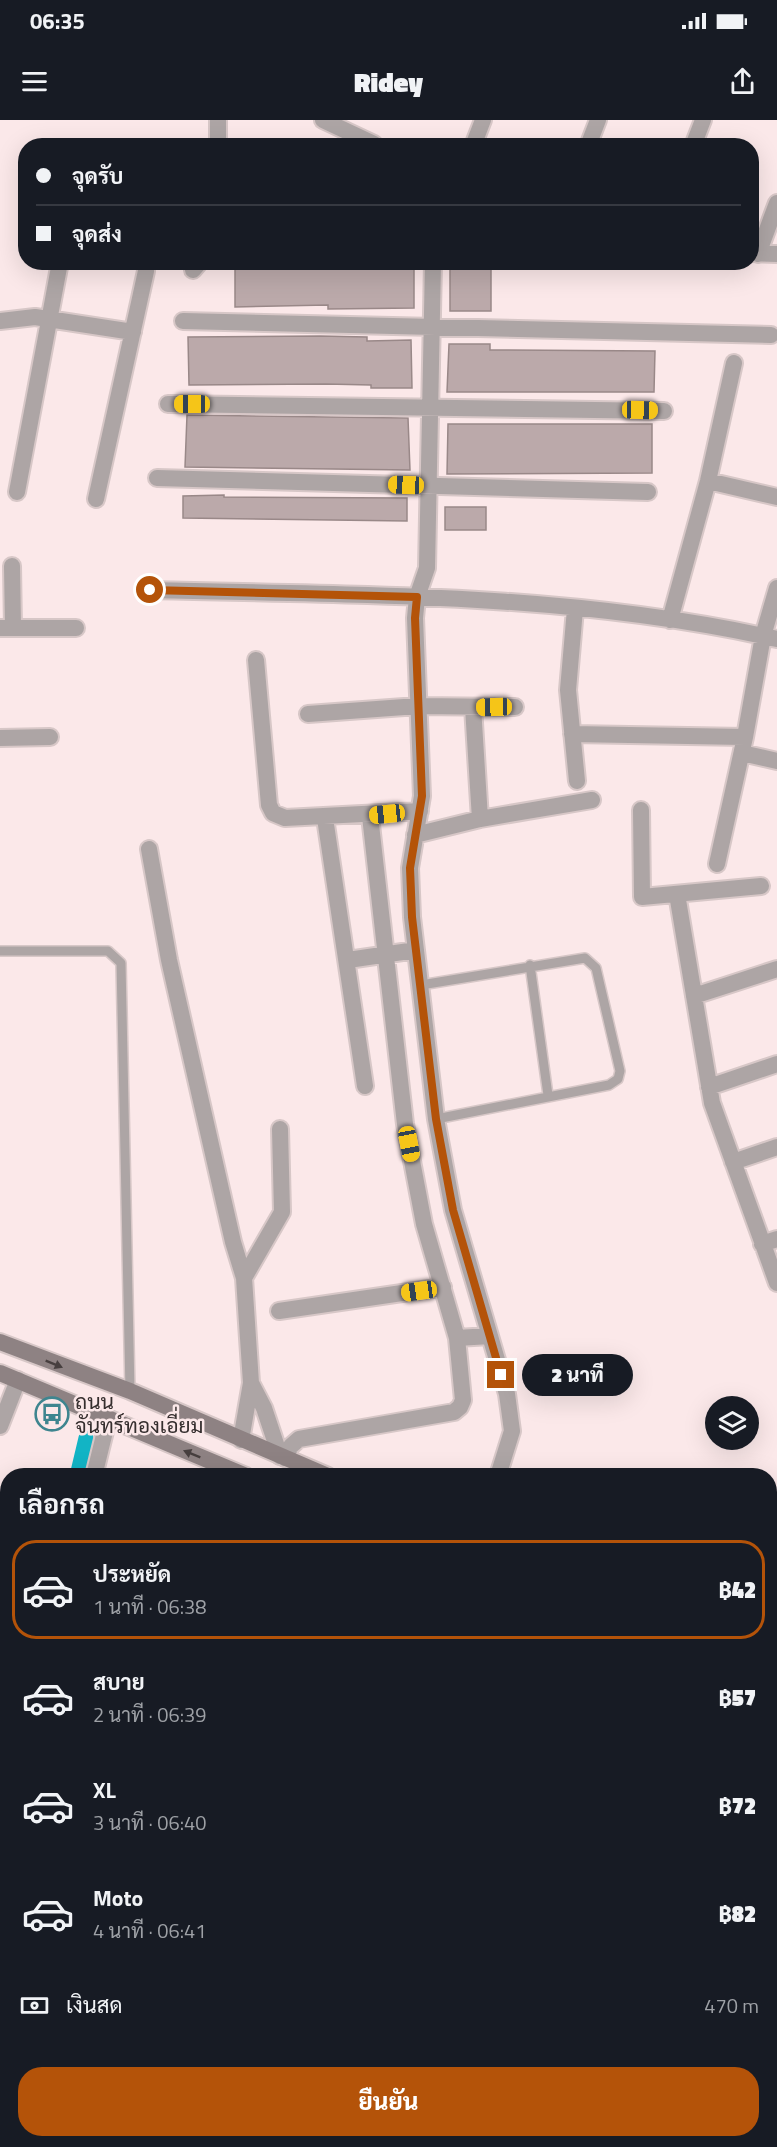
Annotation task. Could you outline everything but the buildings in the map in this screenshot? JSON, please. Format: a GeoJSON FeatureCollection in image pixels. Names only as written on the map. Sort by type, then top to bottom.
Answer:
{"type":"FeatureCollection","features":[{"type":"Feature","properties":{"kind":"main road"},"geometry":{"type":"LineString","coordinates":[[0,1342],[130,1391],[309,1468]]}},
{"type":"Feature","properties":{"kind":"main road"},"geometry":{"type":"LineString","coordinates":[[0,1373],[227,1468]]}},
{"type":"Feature","properties":{"kind":"street"},"geometry":{"type":"LineString","coordinates":[[218,120],[218,138]]}},
{"type":"Feature","properties":{"kind":"street"},"geometry":{"type":"LineString","coordinates":[[323,120],[341,124],[364,138]]}},
{"type":"Feature","properties":{"kind":"street"},"geometry":{"type":"LineString","coordinates":[[476,138],[483,120]]}},
{"type":"Feature","properties":{"kind":"street"},"geometry":{"type":"LineString","coordinates":[[591,138],[598,120]]}},
{"type":"Feature","properties":{"kind":"street"},"geometry":{"type":"LineString","coordinates":[[696,138],[703,120]]}},
{"type":"Feature","properties":{"kind":"street"},"geometry":{"type":"LineString","coordinates":[[759,244],[777,203]]}},
{"type":"Feature","properties":{"kind":"street"},"geometry":{"type":"LineString","coordinates":[[759,253],[777,254]]}},
{"type":"Feature","properties":{"kind":"street"},"geometry":{"type":"LineString","coordinates":[[17,492],[59,270]]}},
{"type":"Feature","properties":{"kind":"street"},"geometry":{"type":"LineString","coordinates":[[433,270],[427,568],[417,597],[415,618],[420,811],[410,868],[416,950],[436,1119],[453,1210],[507,1395],[512,1431],[500,1468]]}},
{"type":"Feature","properties":{"kind":"street"},"geometry":{"type":"LineString","coordinates":[[96,499],[146,271]]}},
{"type":"Feature","properties":{"kind":"street"},"geometry":{"type":"LineString","coordinates":[[0,321],[34,317],[133,332]]}},
{"type":"Feature","properties":{"kind":"street"},"geometry":{"type":"LineString","coordinates":[[183,321],[771,335]]}},
{"type":"Feature","properties":{"kind":"street"},"geometry":{"type":"LineString","coordinates":[[670,620],[708,481],[734,363]]}},
{"type":"Feature","properties":{"kind":"street"},"geometry":{"type":"LineString","coordinates":[[168,404],[664,411]]}},
{"type":"Feature","properties":{"kind":"street"},"geometry":{"type":"LineString","coordinates":[[158,478],[648,492]]}},
{"type":"Feature","properties":{"kind":"street"},"geometry":{"type":"LineString","coordinates":[[708,481],[777,497]]}},
{"type":"Feature","properties":{"kind":"street"},"geometry":{"type":"LineString","coordinates":[[12,566],[6,628],[76,628]]}},
{"type":"Feature","properties":{"kind":"street"},"geometry":{"type":"LineString","coordinates":[[717,864],[743,745],[770,638],[777,588]]}},
{"type":"Feature","properties":{"kind":"street"},"geometry":{"type":"LineString","coordinates":[[150,590],[417,597],[575,609],[670,620],[770,638]]}},
{"type":"Feature","properties":{"kind":"street"},"geometry":{"type":"LineString","coordinates":[[575,609],[568,690],[577,781]]}},
{"type":"Feature","properties":{"kind":"street"},"geometry":{"type":"LineString","coordinates":[[256,660],[269,805],[273,813],[280,818],[325,818],[420,811]]}},
{"type":"Feature","properties":{"kind":"street"},"geometry":{"type":"LineString","coordinates":[[308,714],[418,706],[515,707]]}},
{"type":"Feature","properties":{"kind":"street"},"geometry":{"type":"LineString","coordinates":[[473,707],[480,819]]}},
{"type":"Feature","properties":{"kind":"street"},"geometry":{"type":"LineString","coordinates":[[572,734],[743,745],[777,761]]}},
{"type":"Feature","properties":{"kind":"street"},"geometry":{"type":"LineString","coordinates":[[0,738],[50,737]]}},
{"type":"Feature","properties":{"kind":"street"},"geometry":{"type":"LineString","coordinates":[[415,835],[480,819],[592,800]]}},
{"type":"Feature","properties":{"kind":"street"},"geometry":{"type":"LineString","coordinates":[[641,810],[642,897],[761,886]]}},
{"type":"Feature","properties":{"kind":"street"},"geometry":{"type":"LineString","coordinates":[[283,1457],[298,1439],[454,1412],[463,1400],[457,1338],[424,1224],[405,1124],[370,816]]}},
{"type":"Feature","properties":{"kind":"street"},"geometry":{"type":"LineString","coordinates":[[325,818],[365,1086]]}},
{"type":"Feature","properties":{"kind":"street"},"geometry":{"type":"LineString","coordinates":[[149,849],[169,960],[233,1242],[244,1278],[251,1383],[241,1440]]}},
{"type":"Feature","properties":{"kind":"street"},"geometry":{"type":"LineString","coordinates":[[677,894],[709,1087],[733,1162],[770,1241],[777,1283]]}},
{"type":"Feature","properties":{"kind":"street"},"geometry":{"type":"LineString","coordinates":[[348,960],[416,950]]}},
{"type":"Feature","properties":{"kind":"street"},"geometry":{"type":"LineString","coordinates":[[694,996],[777,969]]}},
{"type":"Feature","properties":{"kind":"street"},"geometry":{"type":"LineString","coordinates":[[709,1087],[777,1064]]}},
{"type":"Feature","properties":{"kind":"street"},"geometry":{"type":"LineString","coordinates":[[244,1278],[282,1212],[280,1129]]}},
{"type":"Feature","properties":{"kind":"street"},"geometry":{"type":"LineString","coordinates":[[733,1162],[777,1147]]}},
{"type":"Feature","properties":{"kind":"street"},"geometry":{"type":"LineString","coordinates":[[279,1311],[443,1287]]}},
{"type":"Feature","properties":{"kind":"street"},"geometry":{"type":"LineString","coordinates":[[457,1338],[490,1336]]}},
{"type":"Feature","properties":{"kind":"street"},"geometry":{"type":"LineString","coordinates":[[0,1426],[18,1380]]}},
{"type":"Feature","properties":{"kind":"street"},"geometry":{"type":"LineString","coordinates":[[251,1383],[264,1408],[283,1457]]}},
{"type":"Feature","properties":{"kind":"street"},"geometry":{"type":"LineString","coordinates":[[96,1468],[108,1419]]}},
{"type":"Feature","properties":{"kind":"lane"},"geometry":{"type":"LineString","coordinates":[[0,951],[108,951],[121,963],[130,1391]]}},
{"type":"Feature","properties":{"kind":"lane"},"geometry":{"type":"LineString","coordinates":[[421,985],[530,965],[585,958],[593,963],[620,1071],[618,1079],[609,1085],[548,1095],[436,1119]]}},
{"type":"Feature","properties":{"kind":"lane"},"geometry":{"type":"LineString","coordinates":[[530,965],[548,1095]]}},
{"type":"Feature","properties":{"kind":"waterway"},"geometry":{"type":"LineString","coordinates":[[79,1468],[86,1438]]}},
{"type":"Feature","properties":{"kind":"place","name":"ถนน จันทร์ทองเอี่ยม"},"geometry":{"type":"Point","coordinates":[52,1414]}},
{"type":"Feature","properties":{"kind":"route"},"geometry":{"type":"LineString","coordinates":[[150,590],[417,597],[415,618],[422,796],[410,868],[412,917],[436,1119],[453,1210],[501,1375]]}}]}
